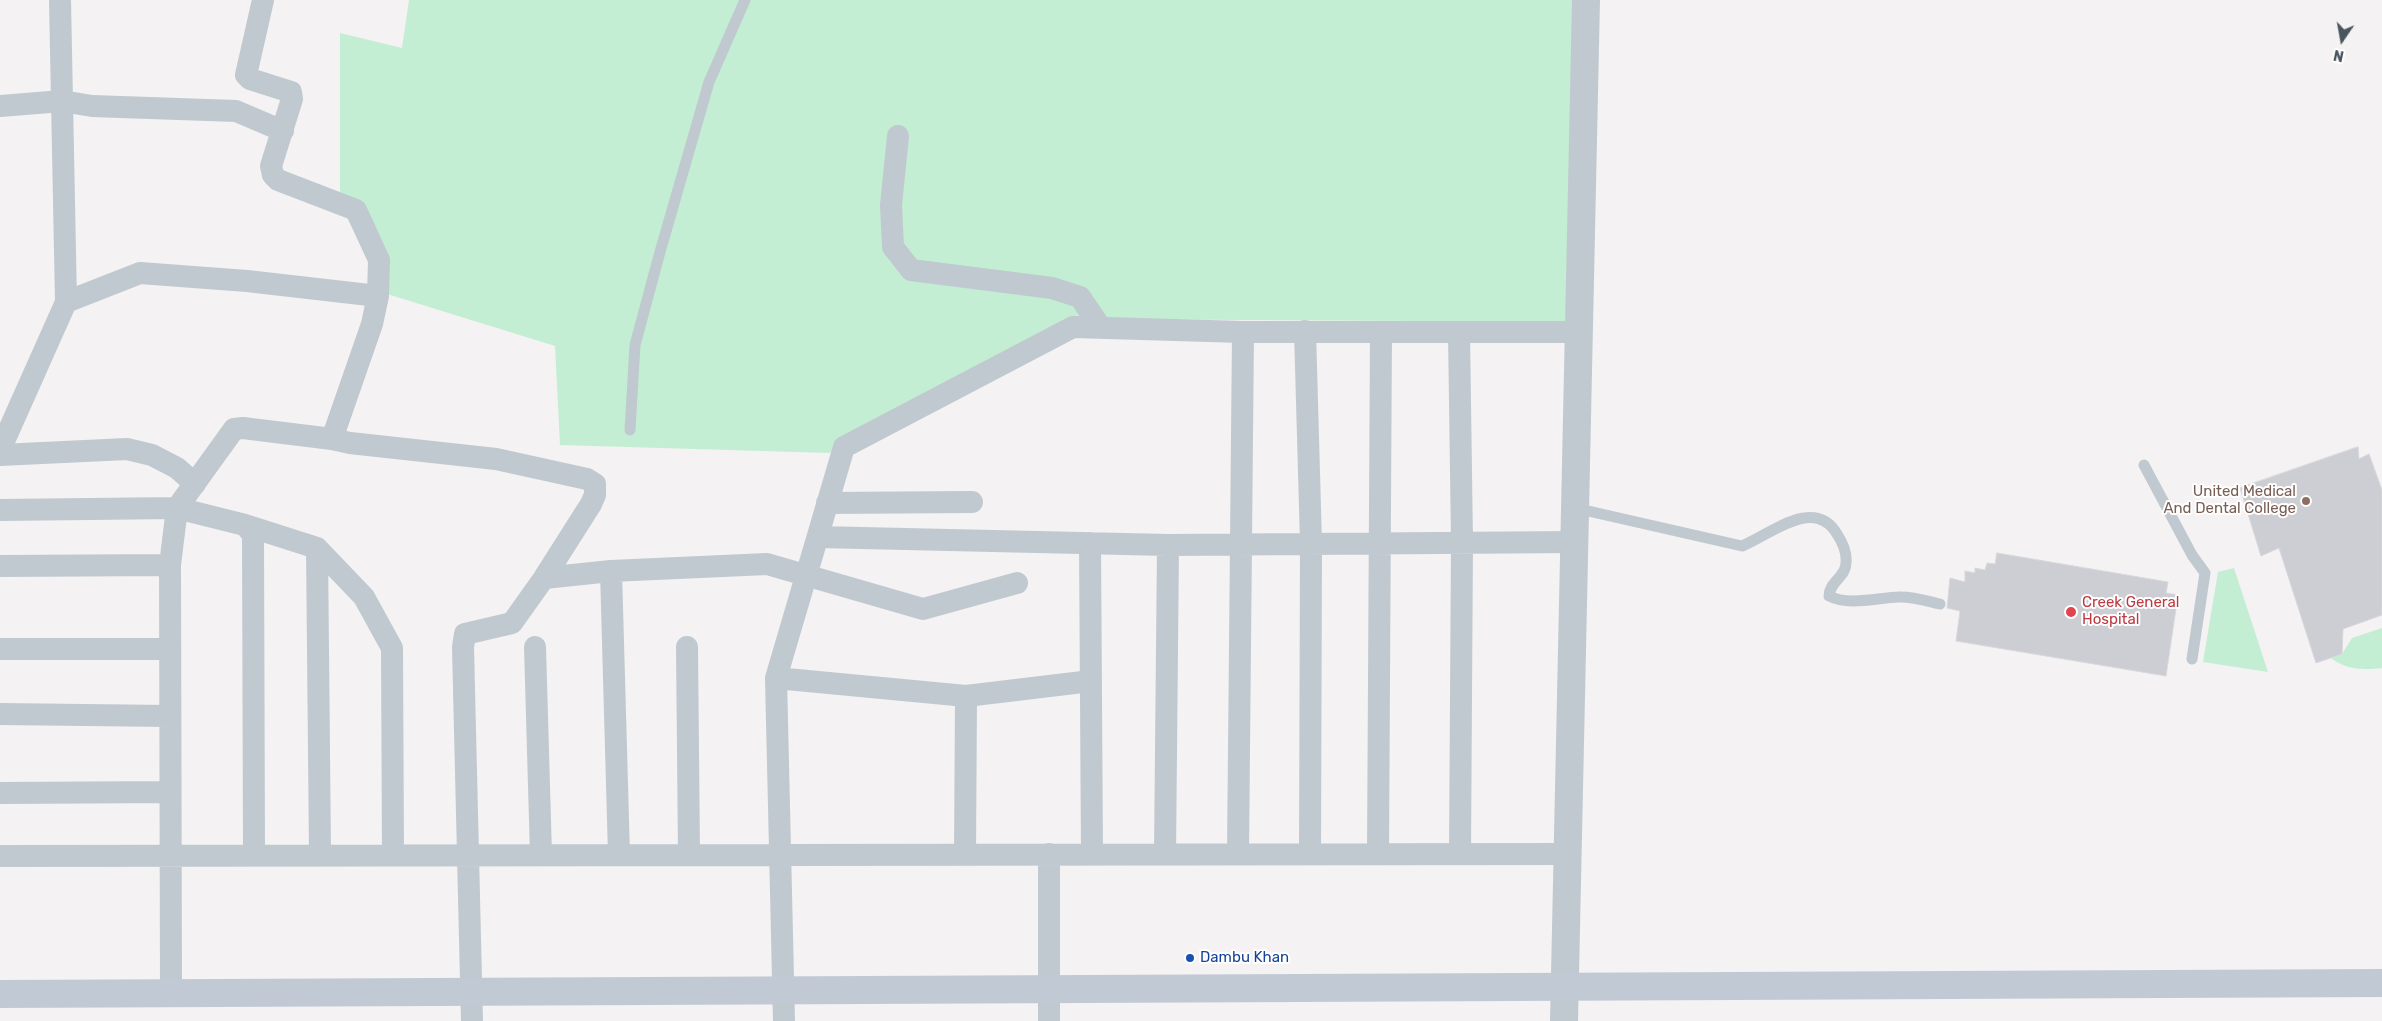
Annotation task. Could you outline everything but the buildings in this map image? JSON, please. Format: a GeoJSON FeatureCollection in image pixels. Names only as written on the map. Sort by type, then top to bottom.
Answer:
{"type":"FeatureCollection","features":[{"type":"Feature","properties":{"kind":"main road"},"geometry":{"type":"LineString","coordinates":[[0,994],[2382,983]]}},
{"type":"Feature","properties":{"kind":"street"},"geometry":{"type":"LineString","coordinates":[[0,450],[66,302],[60,0]]}},
{"type":"Feature","properties":{"kind":"street"},"geometry":{"type":"LineString","coordinates":[[264,0],[246,75],[250,80],[291,92],[292,99],[271,166],[273,175],[278,180],[356,210],[380,260],[378,296],[372,324],[332,439]]}},
{"type":"Feature","properties":{"kind":"street"},"geometry":{"type":"LineString","coordinates":[[1564,1021],[1586,0]]}},
{"type":"Feature","properties":{"kind":"street"},"geometry":{"type":"LineString","coordinates":[[0,106],[62,101],[92,106],[236,111],[282,131]]}},
{"type":"Feature","properties":{"kind":"street"},"geometry":{"type":"LineString","coordinates":[[898,136],[891,205],[893,247],[911,270],[1052,288],[1080,297],[1101,328]]}},
{"type":"Feature","properties":{"kind":"street"},"geometry":{"type":"LineString","coordinates":[[66,302],[140,273],[247,281],[378,296]]}},
{"type":"Feature","properties":{"kind":"street"},"geometry":{"type":"LineString","coordinates":[[784,1021],[776,678],[844,447],[1073,327],[1243,332],[1578,332]]}},
{"type":"Feature","properties":{"kind":"street"},"geometry":{"type":"LineString","coordinates":[[1306,331],[1311,543],[1310,854]]}},
{"type":"Feature","properties":{"kind":"street"},"geometry":{"type":"LineString","coordinates":[[1238,854],[1243,332]]}},
{"type":"Feature","properties":{"kind":"street"},"geometry":{"type":"LineString","coordinates":[[1378,854],[1382,332]]}},
{"type":"Feature","properties":{"kind":"street"},"geometry":{"type":"LineString","coordinates":[[1459,332],[1462,542],[1460,854]]}},
{"type":"Feature","properties":{"kind":"street"},"geometry":{"type":"LineString","coordinates":[[171,993],[170,566],[177,508],[234,429],[243,428],[350,443],[496,459],[587,479],[594,484],[595,495],[544,578],[512,624],[466,634],[463,647],[472,1021]]}},
{"type":"Feature","properties":{"kind":"street"},"geometry":{"type":"LineString","coordinates":[[0,455],[127,448],[152,456],[177,468],[195,484]]}},
{"type":"Feature","properties":{"kind":"street"},"geometry":{"type":"LineString","coordinates":[[827,503],[972,502]]}},
{"type":"Feature","properties":{"kind":"street"},"geometry":{"type":"LineString","coordinates":[[0,510],[177,508],[245,525],[317,548],[364,597],[392,648],[393,855]]}},
{"type":"Feature","properties":{"kind":"street"},"geometry":{"type":"LineString","coordinates":[[245,525],[253,535],[254,855]]}},
{"type":"Feature","properties":{"kind":"street"},"geometry":{"type":"LineString","coordinates":[[818,537],[1168,544],[1575,542]]}},
{"type":"Feature","properties":{"kind":"street"},"geometry":{"type":"LineString","coordinates":[[1090,543],[1092,854]]}},
{"type":"Feature","properties":{"kind":"street"},"geometry":{"type":"LineString","coordinates":[[1165,854],[1168,544]]}},
{"type":"Feature","properties":{"kind":"street"},"geometry":{"type":"LineString","coordinates":[[317,548],[320,855]]}},
{"type":"Feature","properties":{"kind":"street"},"geometry":{"type":"LineString","coordinates":[[544,578],[610,572],[767,564],[923,609],[1017,584]]}},
{"type":"Feature","properties":{"kind":"street"},"geometry":{"type":"LineString","coordinates":[[0,566],[170,566]]}},
{"type":"Feature","properties":{"kind":"street"},"geometry":{"type":"LineString","coordinates":[[610,572],[619,855]]}},
{"type":"Feature","properties":{"kind":"street"},"geometry":{"type":"LineString","coordinates":[[535,647],[541,855]]}},
{"type":"Feature","properties":{"kind":"street"},"geometry":{"type":"LineString","coordinates":[[687,647],[689,855]]}},
{"type":"Feature","properties":{"kind":"street"},"geometry":{"type":"LineString","coordinates":[[0,649],[170,648]]}},
{"type":"Feature","properties":{"kind":"street"},"geometry":{"type":"LineString","coordinates":[[776,678],[966,696],[1091,681]]}},
{"type":"Feature","properties":{"kind":"street"},"geometry":{"type":"LineString","coordinates":[[965,854],[966,696]]}},
{"type":"Feature","properties":{"kind":"street"},"geometry":{"type":"LineString","coordinates":[[0,714],[170,716]]}},
{"type":"Feature","properties":{"kind":"street"},"geometry":{"type":"LineString","coordinates":[[0,793],[170,792]]}},
{"type":"Feature","properties":{"kind":"street"},"geometry":{"type":"LineString","coordinates":[[1049,854],[1050,1021]]}},
{"type":"Feature","properties":{"kind":"street"},"geometry":{"type":"LineString","coordinates":[[0,856],[1568,854]]}},
{"type":"Feature","properties":{"kind":"lane"},"geometry":{"type":"LineString","coordinates":[[630,430],[635,345],[640,326],[709,82],[746,0]]}},
{"type":"Feature","properties":{"kind":"lane"},"geometry":{"type":"LineString","coordinates":[[2144,465],[2192,555],[2205,573],[2192,659]]}},
{"type":"Feature","properties":{"kind":"lane"},"geometry":{"type":"LineString","coordinates":[[1575,508],[1742,546],[1758,540],[1766,532],[1802,517],[1822,520],[1835,529],[1845,549],[1846,560],[1843,575],[1834,584],[1829,596],[1836,600],[1875,600],[1899,597],[1940,604]]}},
{"type":"Feature","properties":{"kind":"green space"},"geometry":{"type":"Polygon","coordinates":[[[409,0],[1584,0],[1578,322],[1073,319],[829,453],[560,445],[555,346],[384,293],[340,203],[340,33],[402,48],[409,0]]]}},
{"type":"Feature","properties":{"kind":"green space"},"geometry":{"type":"Polygon","coordinates":[[[2234,568],[2268,672],[2203,662],[2218,572],[2234,568]]]}},
{"type":"Feature","properties":{"kind":"green space"},"geometry":{"type":"Polygon","coordinates":[[[2382,628],[2382,668],[2349,667],[2331,658],[2342,654],[2352,638],[2382,628]]]}},
{"type":"Feature","properties":{"kind":"place","name":"United Medical And Dental College"},"geometry":{"type":"Point","coordinates":[2306,501]}},
{"type":"Feature","properties":{"kind":"place","name":"Creek General Hospital"},"geometry":{"type":"Point","coordinates":[2071,612]}},
{"type":"Feature","properties":{"kind":"place","name":"Dambu Khan"},"geometry":{"type":"Point","coordinates":[1190,958]}}]}
